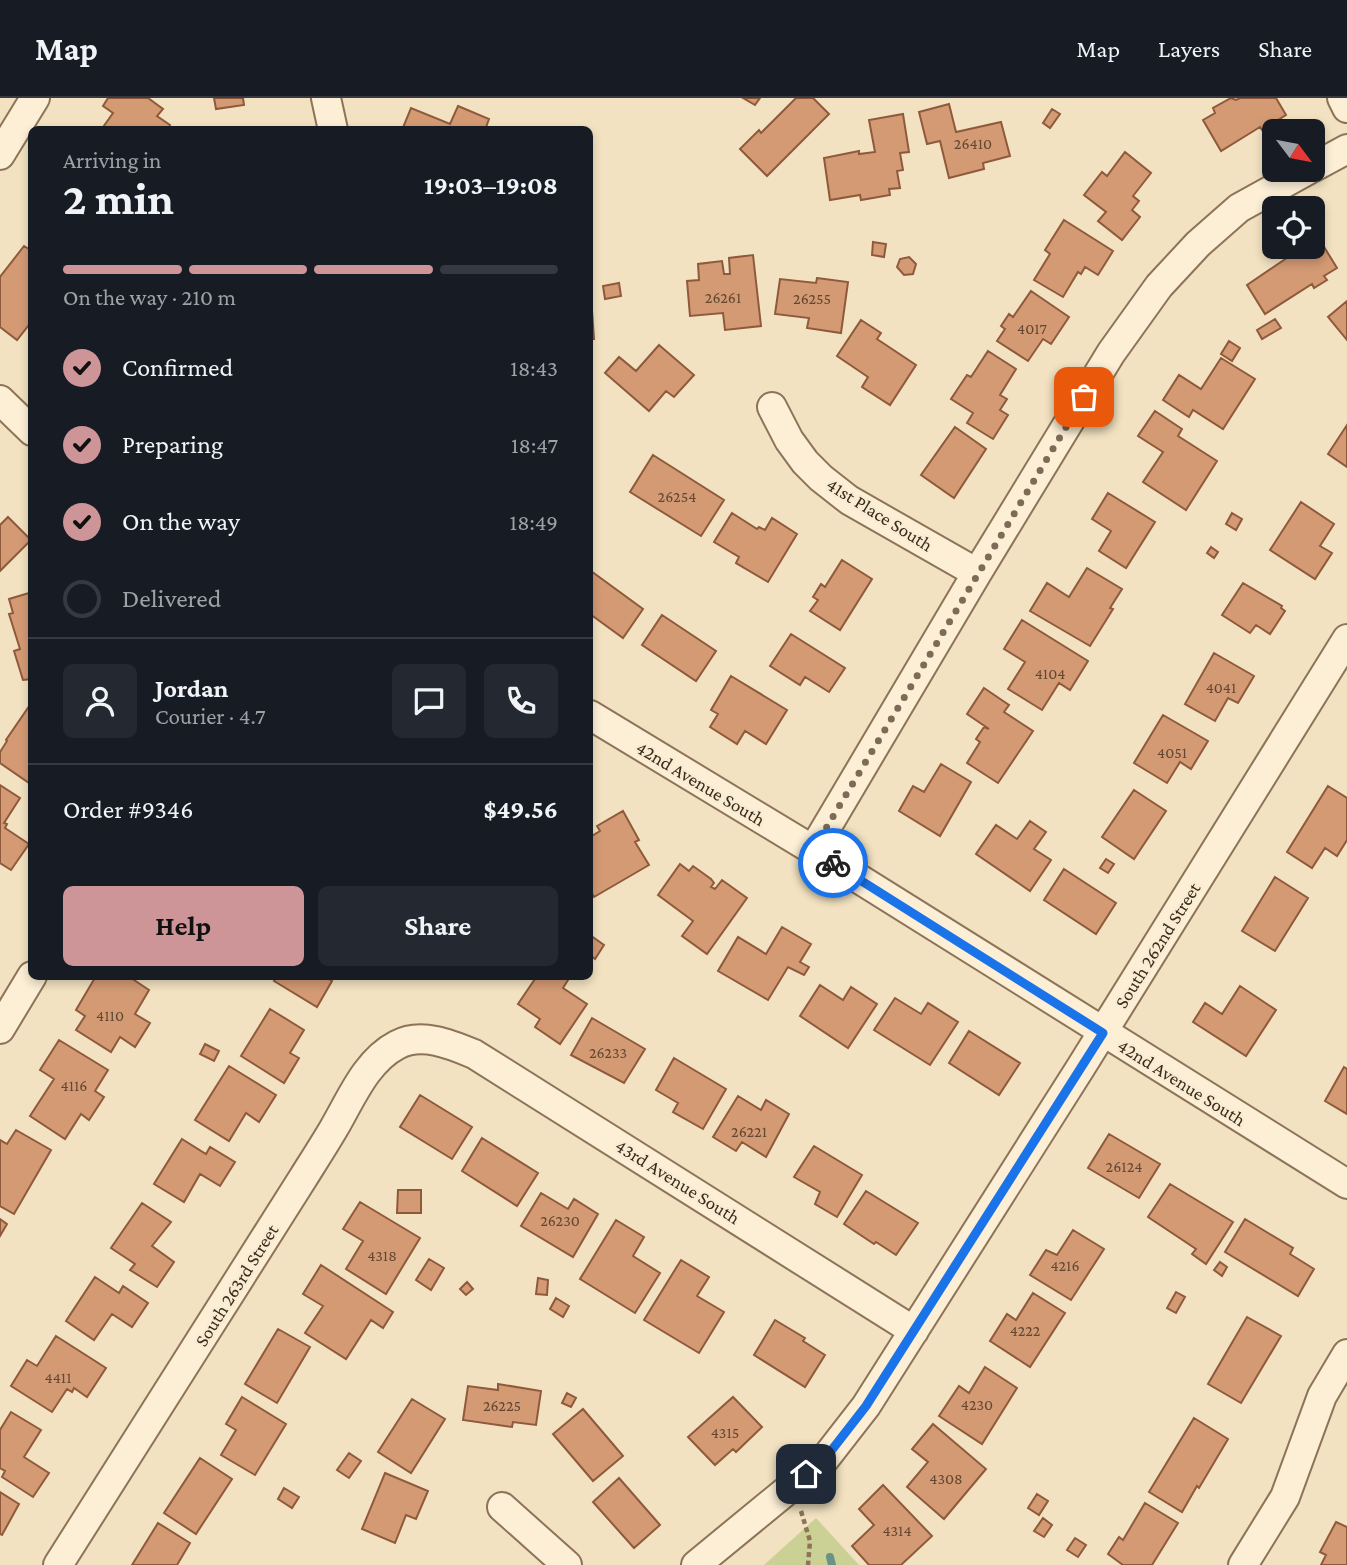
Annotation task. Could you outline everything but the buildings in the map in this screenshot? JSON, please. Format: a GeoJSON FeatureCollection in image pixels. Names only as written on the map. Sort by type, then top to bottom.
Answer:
{"type":"FeatureCollection","features":[{"type":"Feature","properties":{"kind":"street"},"geometry":{"type":"LineString","coordinates":[[0,155],[36,98]]}},
{"type":"Feature","properties":{"kind":"street"},"geometry":{"type":"LineString","coordinates":[[327,98],[332,126]]}},
{"type":"Feature","properties":{"kind":"street"},"geometry":{"type":"LineString","coordinates":[[1342,98],[1347,108]]}},
{"type":"Feature","properties":{"kind":"street"},"geometry":{"type":"LineString","coordinates":[[1325,161],[1347,149]]}},
{"type":"Feature","properties":{"kind":"street"},"geometry":{"type":"LineString","coordinates":[[813,850],[976,573],[1111,353],[1159,286],[1198,244],[1240,208],[1287,182]]}},
{"type":"Feature","properties":{"kind":"street"},"geometry":{"type":"LineString","coordinates":[[0,400],[28,427]]}},
{"type":"Feature","properties":{"kind":"street","name":"41st Place South"},"geometry":{"type":"LineString","coordinates":[[772,407],[789,440],[821,478],[849,499],[976,573]]}},
{"type":"Feature","properties":{"kind":"street","name":"South 262nd Street"},"geometry":{"type":"LineString","coordinates":[[696,1565],[824,1460],[866,1406],[1103,1033],[1347,639]]}},
{"type":"Feature","properties":{"kind":"street","name":"42nd Avenue South"},"geometry":{"type":"LineString","coordinates":[[593,717],[813,850],[1347,1184]]}},
{"type":"Feature","properties":{"kind":"street"},"geometry":{"type":"LineString","coordinates":[[0,1028],[30,980]]}},
{"type":"Feature","properties":{"kind":"street","name":"South 263rd Street"},"geometry":{"type":"LineString","coordinates":[[58,1565],[371,1067],[385,1052],[399,1043],[418,1039],[437,1041]]}},
{"type":"Feature","properties":{"kind":"street","name":"43rd Avenue South"},"geometry":{"type":"LineString","coordinates":[[437,1041],[474,1054],[518,1080],[914,1331]]}},
{"type":"Feature","properties":{"kind":"street"},"geometry":{"type":"LineString","coordinates":[[1243,1565],[1285,1497],[1322,1396],[1347,1354]]}},
{"type":"Feature","properties":{"kind":"street"},"geometry":{"type":"LineString","coordinates":[[502,1507],[567,1565]]}},
{"type":"Feature","properties":{"kind":"path"},"geometry":{"type":"LineString","coordinates":[[788,1489],[801,1513],[810,1541],[808,1565]]}},
{"type":"Feature","properties":{"kind":"green space"},"geometry":{"type":"Polygon","coordinates":[[[816,1518],[859,1565],[764,1565],[816,1518]]]}},
{"type":"Feature","properties":{"kind":"waterway"},"geometry":{"type":"LineString","coordinates":[[830,1557],[832,1565]]}},
{"type":"Feature","properties":{"kind":"way so far"},"geometry":{"type":"LineString","coordinates":[[833,863],[813,850],[976,573],[1084,397]]}},
{"type":"Feature","properties":{"kind":"route"},"geometry":{"type":"LineString","coordinates":[[806,1474],[824,1460],[866,1406],[1103,1033],[833,863]]}}]}
